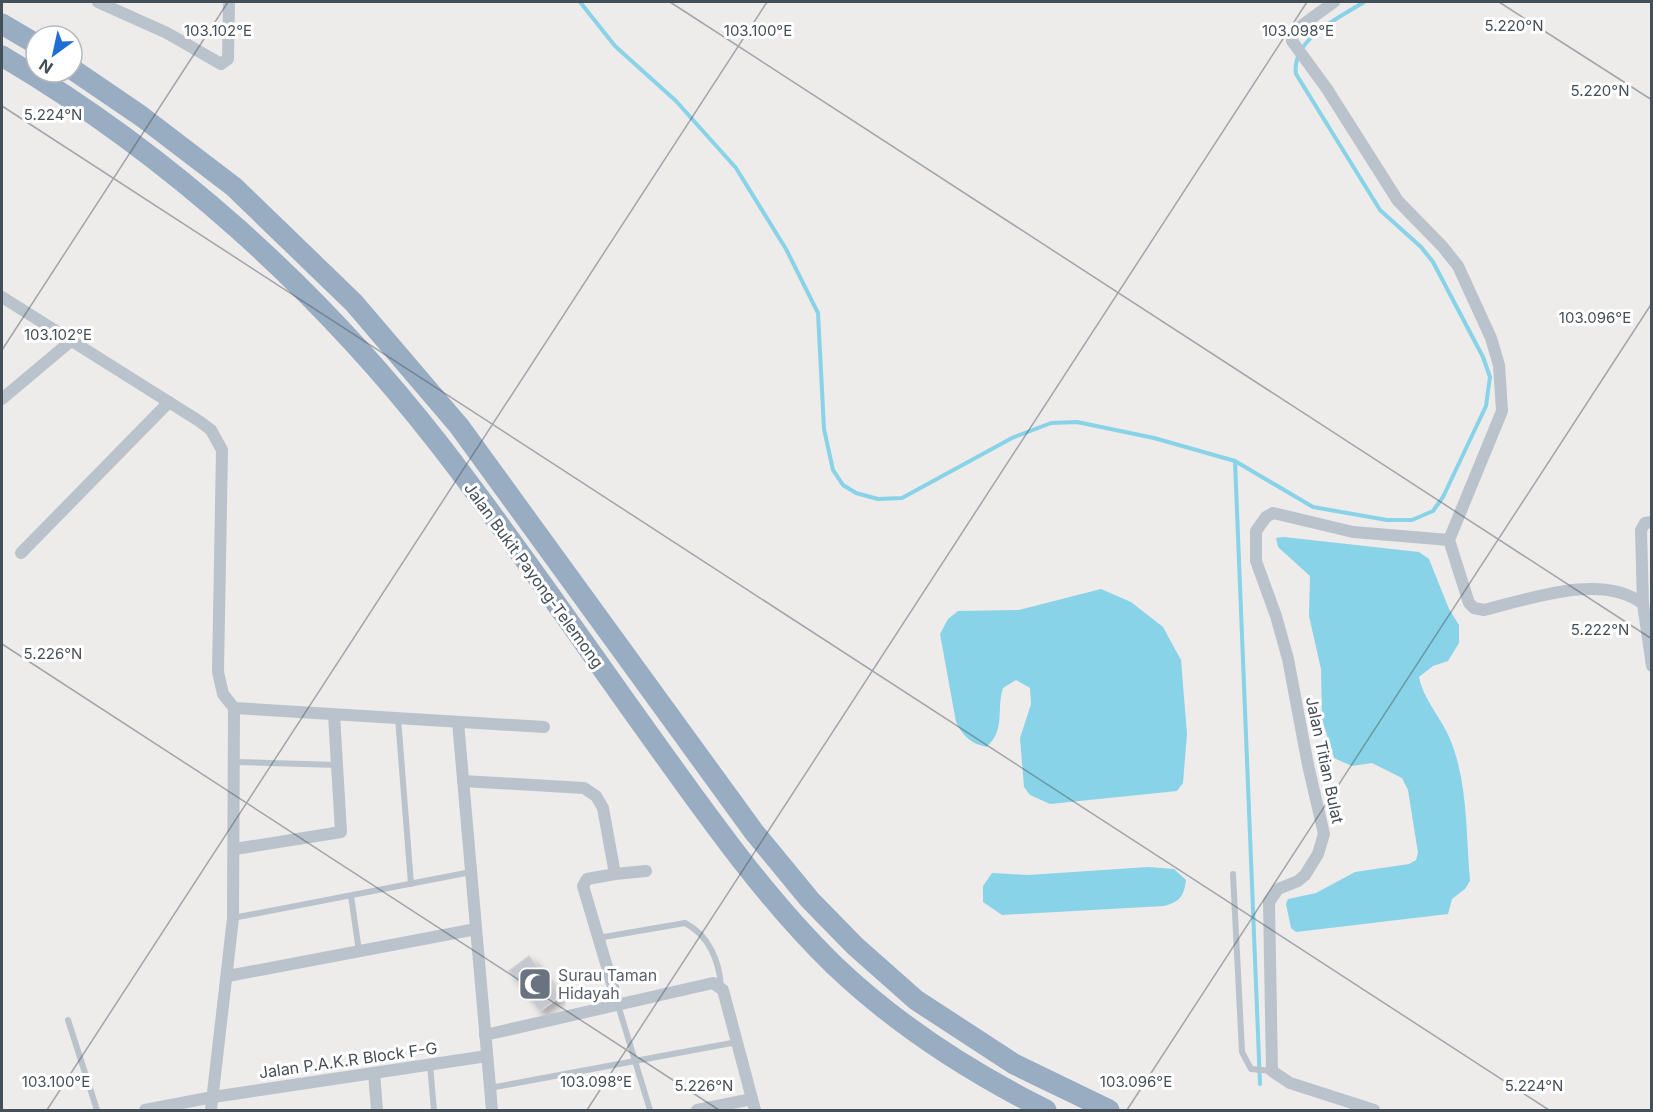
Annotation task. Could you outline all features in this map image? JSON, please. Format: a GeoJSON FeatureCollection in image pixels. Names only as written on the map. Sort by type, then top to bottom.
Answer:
{"type":"FeatureCollection","features":[{"type":"Feature","properties":{"kind":"highway"},"geometry":{"type":"LineString","coordinates":[[2,24],[24,37]]}},
{"type":"Feature","properties":{"kind":"highway","name":"Jalan Bukit Payong-Telemong"},"geometry":{"type":"LineString","coordinates":[[2,56],[125,138],[216,207],[334,322],[438,442],[732,849],[790,918],[836,966],[900,1022],[1001,1088],[1046,1110]]}},
{"type":"Feature","properties":{"kind":"highway","name":"Jalan Bukit Payong-Telemong"},"geometry":{"type":"LineString","coordinates":[[84,77],[141,116],[234,187],[354,303],[459,426],[754,832],[810,900],[855,946],[916,1000],[1014,1064],[1109,1110]]}},
{"type":"Feature","properties":{"kind":"street"},"geometry":{"type":"LineString","coordinates":[[98,2],[167,33],[221,64],[228,59],[230,2]]}},
{"type":"Feature","properties":{"kind":"street"},"geometry":{"type":"LineString","coordinates":[[1334,2],[1294,31],[1292,41],[1398,201],[1458,266],[1491,338],[1498,365],[1502,411],[1449,540],[1469,603],[1479,610],[1551,594],[1587,589],[1622,592],[1643,604]]}},
{"type":"Feature","properties":{"kind":"street"},"geometry":{"type":"LineString","coordinates":[[2,297],[211,430],[222,450],[218,672],[223,694],[234,708],[235,849],[233,918],[228,976],[211,1110]]}},
{"type":"Feature","properties":{"kind":"street"},"geometry":{"type":"LineString","coordinates":[[2,399],[71,341]]}},
{"type":"Feature","properties":{"kind":"street"},"geometry":{"type":"LineString","coordinates":[[21,553],[169,402]]}},
{"type":"Feature","properties":{"kind":"street","name":"Jalan Titian Bulat"},"geometry":{"type":"LineString","coordinates":[[1272,1071],[1269,902],[1278,889],[1301,880],[1318,854],[1324,834],[1288,659],[1276,616],[1256,561],[1256,531],[1266,517],[1273,513],[1353,532],[1449,540]]}},
{"type":"Feature","properties":{"kind":"street"},"geometry":{"type":"LineString","coordinates":[[1652,522],[1645,523],[1641,530],[1643,604],[1652,666]]}},
{"type":"Feature","properties":{"kind":"street"},"geometry":{"type":"LineString","coordinates":[[234,708],[543,727]]}},
{"type":"Feature","properties":{"kind":"street"},"geometry":{"type":"LineString","coordinates":[[235,849],[341,832],[334,715]]}},
{"type":"Feature","properties":{"kind":"street"},"geometry":{"type":"LineString","coordinates":[[458,722],[492,1110]]}},
{"type":"Feature","properties":{"kind":"street"},"geometry":{"type":"LineString","coordinates":[[463,781],[584,788],[592,792],[603,808],[615,874]]}},
{"type":"Feature","properties":{"kind":"street"},"geometry":{"type":"LineString","coordinates":[[618,1004],[583,884],[587,879],[646,871]]}},
{"type":"Feature","properties":{"kind":"street"},"geometry":{"type":"LineString","coordinates":[[228,976],[476,929]]}},
{"type":"Feature","properties":{"kind":"street"},"geometry":{"type":"LineString","coordinates":[[485,1035],[618,1004],[715,985],[737,1042],[753,1105],[697,1110]]}},
{"type":"Feature","properties":{"kind":"street","name":"Jalan P.A.K.R Block F-G"},"geometry":{"type":"LineString","coordinates":[[145,1110],[213,1097],[487,1056]]}},
{"type":"Feature","properties":{"kind":"street"},"geometry":{"type":"LineString","coordinates":[[1272,1071],[1290,1083],[1374,1110]]}},
{"type":"Feature","properties":{"kind":"street"},"geometry":{"type":"LineString","coordinates":[[374,1073],[377,1110]]}},
{"type":"Feature","properties":{"kind":"lane"},"geometry":{"type":"LineString","coordinates":[[398,718],[411,884]]}},
{"type":"Feature","properties":{"kind":"lane"},"geometry":{"type":"LineString","coordinates":[[235,762],[338,765]]}},
{"type":"Feature","properties":{"kind":"lane"},"geometry":{"type":"LineString","coordinates":[[233,918],[471,872]]}},
{"type":"Feature","properties":{"kind":"lane"},"geometry":{"type":"LineString","coordinates":[[1233,874],[1242,1052],[1251,1069],[1272,1071]]}},
{"type":"Feature","properties":{"kind":"lane"},"geometry":{"type":"LineString","coordinates":[[351,896],[360,952]]}},
{"type":"Feature","properties":{"kind":"lane"},"geometry":{"type":"LineString","coordinates":[[598,938],[685,923],[702,935],[710,948],[718,966],[715,985]]}},
{"type":"Feature","properties":{"kind":"lane"},"geometry":{"type":"LineString","coordinates":[[618,1004],[650,1110]]}},
{"type":"Feature","properties":{"kind":"lane"},"geometry":{"type":"LineString","coordinates":[[68,1020],[97,1110]]}},
{"type":"Feature","properties":{"kind":"lane"},"geometry":{"type":"LineString","coordinates":[[490,1088],[737,1042]]}},
{"type":"Feature","properties":{"kind":"lane"},"geometry":{"type":"LineString","coordinates":[[430,1065],[434,1110]]}},
{"type":"Feature","properties":{"kind":"water"},"geometry":{"type":"Polygon","coordinates":[[[1276,538],[1419,552],[1429,559],[1449,609],[1459,625],[1459,643],[1448,661],[1433,666],[1419,677],[1425,694],[1450,739],[1463,791],[1470,881],[1465,889],[1452,899],[1448,914],[1296,932],[1291,928],[1286,904],[1288,899],[1316,893],[1355,872],[1409,864],[1416,860],[1418,853],[1408,790],[1402,778],[1372,763],[1352,766],[1334,758],[1322,719],[1321,669],[1309,616],[1310,576],[1278,547],[1276,538]]]}},
{"type":"Feature","properties":{"kind":"water"},"geometry":{"type":"Polygon","coordinates":[[[1101,589],[1131,602],[1163,627],[1181,660],[1187,734],[1183,783],[1177,791],[1050,804],[1030,795],[1024,787],[1020,738],[1031,704],[1030,688],[1016,680],[1003,688],[998,727],[992,741],[986,747],[971,741],[956,722],[940,634],[948,619],[958,611],[1019,610],[1101,589]]]}},
{"type":"Feature","properties":{"kind":"water"},"geometry":{"type":"Polygon","coordinates":[[[1148,867],[1174,869],[1186,880],[1180,898],[1164,906],[1002,915],[983,902],[983,886],[992,873],[1028,875],[1148,867]]]}},
{"type":"Feature","properties":{"kind":"building","name":"Surau Taman Hidayah"},"geometry":{"type":"Polygon","coordinates":[[[529,956],[560,996],[540,1011],[509,971],[529,956]]]}},
{"type":"Feature","properties":{"kind":"waterway"},"geometry":{"type":"LineString","coordinates":[[580,2],[615,46],[676,101],[736,168],[786,249],[818,313],[824,429],[833,470],[843,485],[856,493],[878,499],[902,498],[1012,438],[1051,423],[1077,422],[1154,438],[1235,461],[1313,507],[1387,520],[1412,520],[1433,511],[1443,497],[1486,406],[1490,377],[1483,357],[1433,262],[1421,247],[1380,210],[1296,74],[1296,62],[1301,50],[1309,40],[1330,23],[1364,2]]}},
{"type":"Feature","properties":{"kind":"waterway"},"geometry":{"type":"LineString","coordinates":[[1235,461],[1260,1084]]}},
{"type":"Feature","properties":{"kind":"place","name":"Surau Taman Hidayah"},"geometry":{"type":"Point","coordinates":[535,984]}}]}
